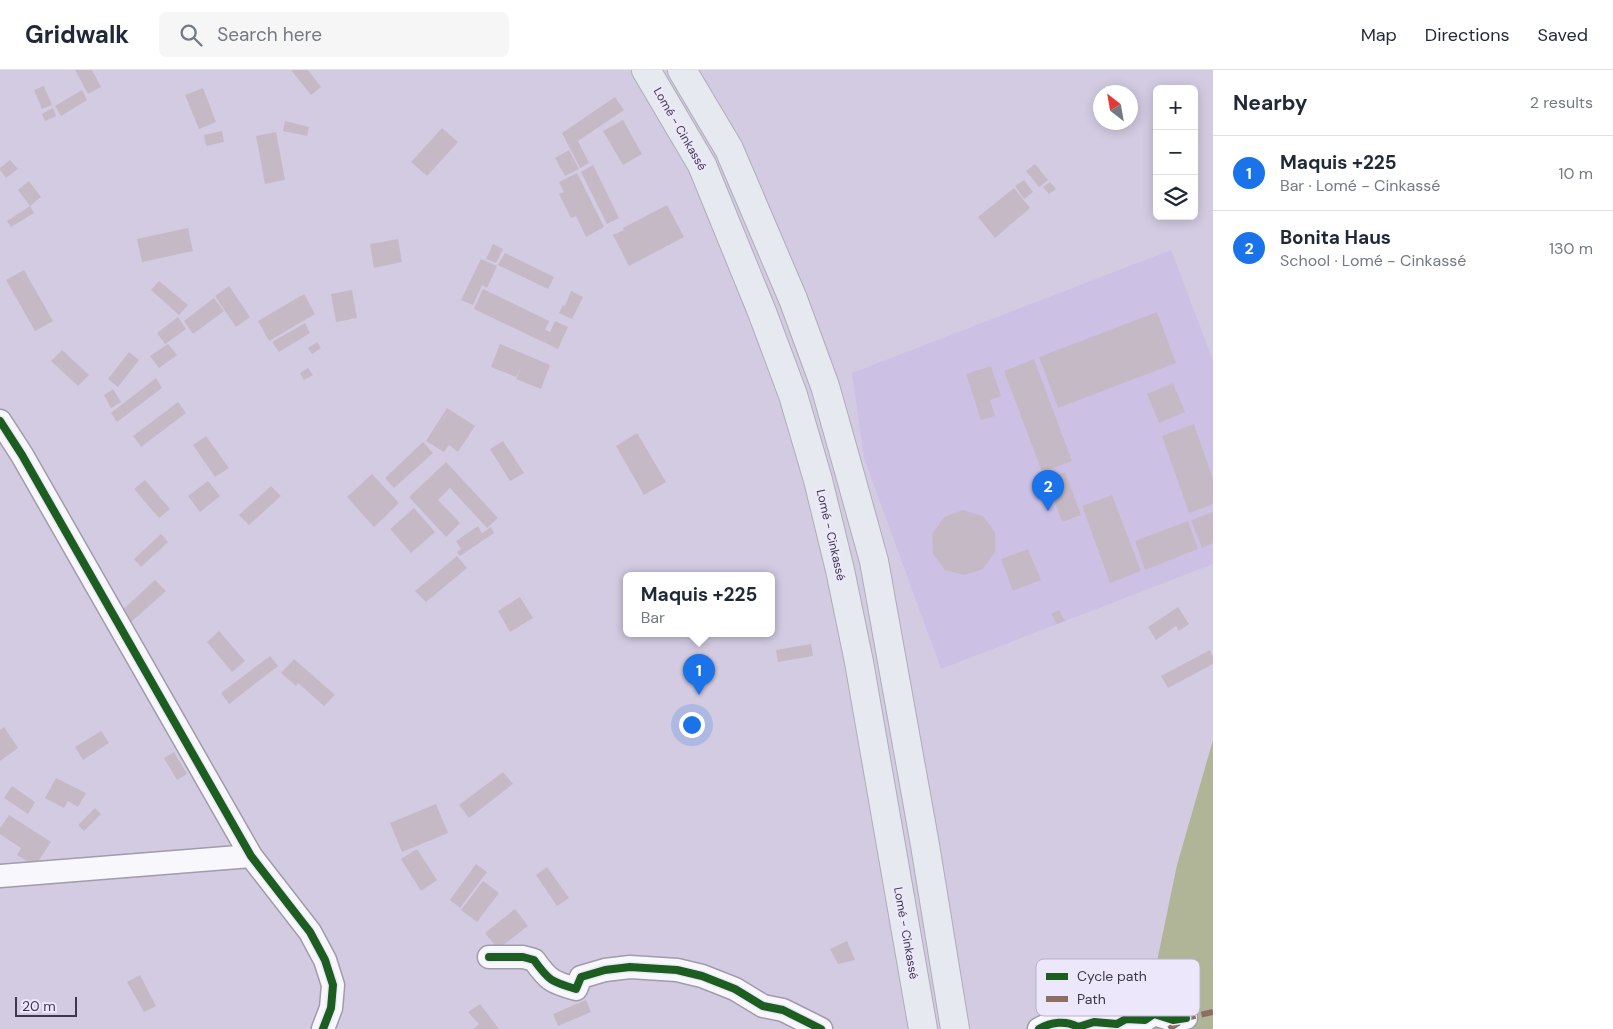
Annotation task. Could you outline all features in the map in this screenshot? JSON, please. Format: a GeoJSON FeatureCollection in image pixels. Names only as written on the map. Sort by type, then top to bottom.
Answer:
{"type":"FeatureCollection","features":[{"type":"Feature","properties":{"kind":"highway","name":"Lomé - Cinkassé"},"geometry":{"type":"LineString","coordinates":[[646,70],[702,165],[790,386],[818,480],[840,570],[858,662],[923,1029]]}},
{"type":"Feature","properties":{"kind":"highway"},"geometry":{"type":"LineString","coordinates":[[682,70],[729,149],[793,299],[825,386],[874,562],[925,845],[955,1029]]}},
{"type":"Feature","properties":{"kind":"highway"},"geometry":{"type":"LineString","coordinates":[[702,165],[729,149]]}},
{"type":"Feature","properties":{"kind":"street"},"geometry":{"type":"LineString","coordinates":[[0,421],[22,455],[251,856],[310,932],[325,960],[333,985],[331,1008],[322,1029]]}},
{"type":"Feature","properties":{"kind":"street"},"geometry":{"type":"LineString","coordinates":[[0,876],[251,856]]}},
{"type":"Feature","properties":{"kind":"street"},"geometry":{"type":"LineString","coordinates":[[489,957],[523,957],[534,960],[545,976],[554,982],[576,989],[582,977],[605,970],[630,966],[678,970],[702,976],[735,989],[763,1006],[783,1010],[821,1029]]}},
{"type":"Feature","properties":{"kind":"street"},"geometry":{"type":"LineString","coordinates":[[1039,1029],[1047,1024],[1070,1023],[1078,1027],[1094,1022],[1117,1024],[1126,1019],[1145,1020],[1151,1016]]}},
{"type":"Feature","properties":{"kind":"street"},"geometry":{"type":"LineString","coordinates":[[1160,1016],[1172,1020],[1186,1018]]}},
{"type":"Feature","properties":{"kind":"shaded area"},"geometry":{"type":"Polygon","coordinates":[[[1171,250],[1213,360],[1213,564],[941,669],[864,458],[852,373],[1171,250]]]}},
{"type":"Feature","properties":{"kind":"green space"},"geometry":{"type":"Polygon","coordinates":[[[1213,740],[1213,1029],[1143,1029],[1146,1016],[1200,1016],[1200,959],[1158,959],[1177,865],[1213,740]]]}},
{"type":"Feature","properties":{"kind":"building"},"geometry":{"type":"Polygon","coordinates":[[[75,70],[92,70],[101,87],[88,94],[75,70]]]}},
{"type":"Feature","properties":{"kind":"building"},"geometry":{"type":"Polygon","coordinates":[[[291,70],[308,70],[321,87],[311,95],[291,70]]]}},
{"type":"Feature","properties":{"kind":"building"},"geometry":{"type":"Polygon","coordinates":[[[44,86],[52,105],[42,109],[34,90],[44,86]]]}},
{"type":"Feature","properties":{"kind":"building"},"geometry":{"type":"Polygon","coordinates":[[[203,88],[216,122],[199,129],[185,95],[203,88]]]}},
{"type":"Feature","properties":{"kind":"building"},"geometry":{"type":"Polygon","coordinates":[[[82,90],[87,100],[61,116],[55,106],[82,90]]]}},
{"type":"Feature","properties":{"kind":"building"},"geometry":{"type":"Polygon","coordinates":[[[615,97],[624,110],[578,141],[589,163],[580,168],[562,133],[615,97]]]}},
{"type":"Feature","properties":{"kind":"building"},"geometry":{"type":"Polygon","coordinates":[[[53,108],[56,116],[45,121],[42,114],[53,108]]]}},
{"type":"Feature","properties":{"kind":"building"},"geometry":{"type":"Polygon","coordinates":[[[623,120],[642,154],[623,165],[603,131],[623,120]]]}},
{"type":"Feature","properties":{"kind":"building"},"geometry":{"type":"Polygon","coordinates":[[[285,121],[309,127],[307,136],[283,131],[285,121]]]}},
{"type":"Feature","properties":{"kind":"building"},"geometry":{"type":"Polygon","coordinates":[[[442,128],[458,142],[427,176],[411,162],[442,128]]]}},
{"type":"Feature","properties":{"kind":"building"},"geometry":{"type":"Polygon","coordinates":[[[222,131],[224,142],[206,146],[204,135],[222,131]]]}},
{"type":"Feature","properties":{"kind":"building"},"geometry":{"type":"Polygon","coordinates":[[[276,132],[285,180],[265,184],[256,136],[276,132]]]}},
{"type":"Feature","properties":{"kind":"building"},"geometry":{"type":"Polygon","coordinates":[[[569,150],[579,169],[565,176],[555,158],[569,150]]]}},
{"type":"Feature","properties":{"kind":"building"},"geometry":{"type":"Polygon","coordinates":[[[10,160],[18,169],[6,178],[0,168],[10,160]]]}},
{"type":"Feature","properties":{"kind":"building"},"geometry":{"type":"Polygon","coordinates":[[[1035,164],[1048,180],[1039,187],[1026,171],[1035,164]]]}},
{"type":"Feature","properties":{"kind":"building"},"geometry":{"type":"Polygon","coordinates":[[[593,165],[619,218],[607,224],[581,172],[593,165]]]}},
{"type":"Feature","properties":{"kind":"building"},"geometry":{"type":"Polygon","coordinates":[[[577,173],[604,227],[586,237],[576,216],[571,218],[559,194],[564,192],[559,182],[577,173]]]}},
{"type":"Feature","properties":{"kind":"building"},"geometry":{"type":"Polygon","coordinates":[[[1024,180],[1033,192],[1024,199],[1015,186],[1024,180]]]}},
{"type":"Feature","properties":{"kind":"building"},"geometry":{"type":"Polygon","coordinates":[[[29,181],[41,197],[30,206],[18,190],[29,181]]]}},
{"type":"Feature","properties":{"kind":"building"},"geometry":{"type":"Polygon","coordinates":[[[1050,182],[1056,189],[1049,194],[1043,187],[1050,182]]]}},
{"type":"Feature","properties":{"kind":"building"},"geometry":{"type":"Polygon","coordinates":[[[1014,188],[1030,208],[995,238],[978,217],[1014,188]]]}},
{"type":"Feature","properties":{"kind":"building"},"geometry":{"type":"Polygon","coordinates":[[[667,205],[684,237],[629,266],[613,235],[667,205]]]}},
{"type":"Feature","properties":{"kind":"building"},"geometry":{"type":"Polygon","coordinates":[[[30,206],[34,213],[11,227],[7,221],[30,206]]]}},
{"type":"Feature","properties":{"kind":"building"},"geometry":{"type":"Polygon","coordinates":[[[188,228],[193,251],[142,262],[137,239],[188,228]]]}},
{"type":"Feature","properties":{"kind":"building"},"geometry":{"type":"Polygon","coordinates":[[[398,239],[402,262],[374,268],[370,244],[398,239]]]}},
{"type":"Feature","properties":{"kind":"building"},"geometry":{"type":"Polygon","coordinates":[[[493,244],[503,249],[496,263],[486,259],[493,244]]]}},
{"type":"Feature","properties":{"kind":"building"},"geometry":{"type":"Polygon","coordinates":[[[505,253],[554,277],[548,289],[498,265],[505,253]]]}},
{"type":"Feature","properties":{"kind":"building"},"geometry":{"type":"Polygon","coordinates":[[[481,259],[497,266],[487,288],[482,285],[473,305],[461,300],[481,259]]]}},
{"type":"Feature","properties":{"kind":"building"},"geometry":{"type":"Polygon","coordinates":[[[24,270],[53,321],[35,331],[6,280],[24,270]]]}},
{"type":"Feature","properties":{"kind":"building"},"geometry":{"type":"Polygon","coordinates":[[[159,281],[188,305],[179,315],[151,290],[159,281]]]}},
{"type":"Feature","properties":{"kind":"building"},"geometry":{"type":"Polygon","coordinates":[[[229,286],[250,317],[236,327],[215,296],[229,286]]]}},
{"type":"Feature","properties":{"kind":"building"},"geometry":{"type":"Polygon","coordinates":[[[483,289],[549,321],[545,330],[550,332],[555,321],[568,327],[558,349],[474,309],[483,289]]]}},
{"type":"Feature","properties":{"kind":"building"},"geometry":{"type":"Polygon","coordinates":[[[352,290],[357,318],[336,322],[331,294],[352,290]]]}},
{"type":"Feature","properties":{"kind":"building"},"geometry":{"type":"Polygon","coordinates":[[[571,291],[583,297],[572,319],[559,313],[563,305],[565,306],[571,291]]]}},
{"type":"Feature","properties":{"kind":"building"},"geometry":{"type":"Polygon","coordinates":[[[304,294],[315,314],[269,341],[258,321],[304,294]]]}},
{"type":"Feature","properties":{"kind":"building"},"geometry":{"type":"Polygon","coordinates":[[[214,298],[224,311],[193,334],[184,321],[214,298]]]}},
{"type":"Feature","properties":{"kind":"building"},"geometry":{"type":"Polygon","coordinates":[[[1157,312],[1176,363],[1058,408],[1039,357],[1157,312]]]}},
{"type":"Feature","properties":{"kind":"building"},"geometry":{"type":"Polygon","coordinates":[[[178,317],[186,329],[165,344],[157,333],[178,317]]]}},
{"type":"Feature","properties":{"kind":"building"},"geometry":{"type":"Polygon","coordinates":[[[305,323],[310,333],[279,352],[272,342],[305,323]]]}},
{"type":"Feature","properties":{"kind":"building"},"geometry":{"type":"Polygon","coordinates":[[[317,342],[321,348],[312,354],[308,348],[317,342]]]}},
{"type":"Feature","properties":{"kind":"building"},"geometry":{"type":"Polygon","coordinates":[[[168,344],[177,355],[159,368],[150,356],[168,344]]]}},
{"type":"Feature","properties":{"kind":"building"},"geometry":{"type":"Polygon","coordinates":[[[500,344],[550,365],[541,389],[516,379],[522,365],[516,377],[491,367],[500,344]]]}},
{"type":"Feature","properties":{"kind":"building"},"geometry":{"type":"Polygon","coordinates":[[[62,350],[89,375],[78,386],[51,361],[62,350]]]}},
{"type":"Feature","properties":{"kind":"building"},"geometry":{"type":"Polygon","coordinates":[[[129,352],[139,360],[118,387],[108,379],[129,352]]]}},
{"type":"Feature","properties":{"kind":"building"},"geometry":{"type":"Polygon","coordinates":[[[1034,359],[1072,461],[1042,472],[1004,371],[1034,359]]]}},
{"type":"Feature","properties":{"kind":"building"},"geometry":{"type":"Polygon","coordinates":[[[991,366],[1001,396],[990,400],[995,416],[981,420],[966,374],[991,366]]]}},
{"type":"Feature","properties":{"kind":"building"},"geometry":{"type":"Polygon","coordinates":[[[308,368],[313,375],[304,380],[300,373],[308,368]]]}},
{"type":"Feature","properties":{"kind":"building"},"geometry":{"type":"Polygon","coordinates":[[[156,378],[162,388],[117,422],[111,413],[156,378]]]}},
{"type":"Feature","properties":{"kind":"building"},"geometry":{"type":"Polygon","coordinates":[[[1173,383],[1185,412],[1159,423],[1147,394],[1173,383]]]}},
{"type":"Feature","properties":{"kind":"building"},"geometry":{"type":"Polygon","coordinates":[[[113,389],[121,402],[111,408],[104,395],[113,389]]]}},
{"type":"Feature","properties":{"kind":"building"},"geometry":{"type":"Polygon","coordinates":[[[178,402],[186,413],[141,447],[133,436],[178,402]]]}},
{"type":"Feature","properties":{"kind":"building"},"geometry":{"type":"Polygon","coordinates":[[[447,408],[475,426],[458,452],[449,445],[444,452],[426,441],[447,408]]]}},
{"type":"Feature","properties":{"kind":"building"},"geometry":{"type":"Polygon","coordinates":[[[1194,424],[1213,479],[1213,504],[1189,513],[1162,436],[1194,424]]]}},
{"type":"Feature","properties":{"kind":"building"},"geometry":{"type":"Polygon","coordinates":[[[637,433],[666,482],[644,495],[616,446],[637,433]]]}},
{"type":"Feature","properties":{"kind":"building"},"geometry":{"type":"Polygon","coordinates":[[[206,436],[229,468],[215,477],[193,445],[206,436]]]}},
{"type":"Feature","properties":{"kind":"building"},"geometry":{"type":"Polygon","coordinates":[[[503,441],[524,473],[510,481],[490,449],[503,441]]]}},
{"type":"Feature","properties":{"kind":"building"},"geometry":{"type":"Polygon","coordinates":[[[423,442],[433,453],[394,488],[385,478],[423,442]]]}},
{"type":"Feature","properties":{"kind":"building"},"geometry":{"type":"Polygon","coordinates":[[[446,462],[498,518],[487,528],[450,488],[438,500],[460,523],[446,537],[409,497],[446,462]]]}},
{"type":"Feature","properties":{"kind":"building"},"geometry":{"type":"Polygon","coordinates":[[[1065,472],[1081,515],[1062,522],[1046,479],[1065,472]]]}},
{"type":"Feature","properties":{"kind":"building"},"geometry":{"type":"Polygon","coordinates":[[[372,474],[399,503],[374,527],[347,497],[372,474]]]}},
{"type":"Feature","properties":{"kind":"building"},"geometry":{"type":"Polygon","coordinates":[[[145,480],[170,509],[159,518],[134,489],[145,480]]]}},
{"type":"Feature","properties":{"kind":"building"},"geometry":{"type":"Polygon","coordinates":[[[208,481],[220,496],[200,512],[188,496],[208,481]]]}},
{"type":"Feature","properties":{"kind":"building"},"geometry":{"type":"Polygon","coordinates":[[[271,486],[281,496],[249,525],[239,515],[271,486]]]}},
{"type":"Feature","properties":{"kind":"building"},"geometry":{"type":"Polygon","coordinates":[[[1112,495],[1141,571],[1110,583],[1082,506],[1112,495]]]}},
{"type":"Feature","properties":{"kind":"building"},"geometry":{"type":"Polygon","coordinates":[[[414,508],[435,532],[411,553],[390,529],[414,508]]]}},
{"type":"Feature","properties":{"kind":"building"},"geometry":{"type":"Polygon","coordinates":[[[963,510],[983,516],[995,532],[995,552],[983,569],[964,575],[945,570],[933,554],[932,534],[944,517],[963,510]]]}},
{"type":"Feature","properties":{"kind":"building"},"geometry":{"type":"Polygon","coordinates":[[[1213,512],[1213,543],[1202,548],[1191,520],[1213,512]]]}},
{"type":"Feature","properties":{"kind":"building"},"geometry":{"type":"Polygon","coordinates":[[[1188,521],[1198,549],[1145,570],[1135,541],[1188,521]]]}},
{"type":"Feature","properties":{"kind":"building"},"geometry":{"type":"Polygon","coordinates":[[[478,526],[482,533],[491,527],[494,533],[460,556],[457,552],[461,549],[456,541],[478,526]]]}},
{"type":"Feature","properties":{"kind":"building"},"geometry":{"type":"Polygon","coordinates":[[[161,534],[168,542],[141,567],[134,559],[161,534]]]}},
{"type":"Feature","properties":{"kind":"building"},"geometry":{"type":"Polygon","coordinates":[[[1028,549],[1041,580],[1013,591],[1001,559],[1028,549]]]}},
{"type":"Feature","properties":{"kind":"building"},"geometry":{"type":"Polygon","coordinates":[[[457,556],[467,568],[426,602],[415,591],[457,556]]]}},
{"type":"Feature","properties":{"kind":"building"},"geometry":{"type":"Polygon","coordinates":[[[155,580],[166,591],[129,624],[119,613],[155,580]]]}},
{"type":"Feature","properties":{"kind":"building"},"geometry":{"type":"Polygon","coordinates":[[[520,597],[533,618],[510,632],[498,611],[520,597]]]}},
{"type":"Feature","properties":{"kind":"building"},"geometry":{"type":"Polygon","coordinates":[[[1178,607],[1189,624],[1179,631],[1176,626],[1156,640],[1148,627],[1178,607]]]}},
{"type":"Feature","properties":{"kind":"building"},"geometry":{"type":"Polygon","coordinates":[[[1059,610],[1065,621],[1057,624],[1051,614],[1059,610]]]}},
{"type":"Feature","properties":{"kind":"building"},"geometry":{"type":"Polygon","coordinates":[[[219,631],[245,661],[232,672],[207,642],[219,631]]]}},
{"type":"Feature","properties":{"kind":"building"},"geometry":{"type":"Polygon","coordinates":[[[811,644],[813,656],[778,662],[776,650],[811,644]]]}},
{"type":"Feature","properties":{"kind":"building"},"geometry":{"type":"Polygon","coordinates":[[[1210,650],[1213,664],[1168,688],[1161,676],[1210,650]]]}},
{"type":"Feature","properties":{"kind":"building"},"geometry":{"type":"Polygon","coordinates":[[[270,656],[278,666],[229,704],[221,693],[270,656]]]}},
{"type":"Feature","properties":{"kind":"building"},"geometry":{"type":"Polygon","coordinates":[[[294,659],[335,695],[324,706],[298,683],[296,686],[281,673],[294,659]]]}},
{"type":"Feature","properties":{"kind":"building"},"geometry":{"type":"Polygon","coordinates":[[[4,727],[18,748],[0,761],[0,730],[4,727]]]}},
{"type":"Feature","properties":{"kind":"building"},"geometry":{"type":"Polygon","coordinates":[[[101,731],[109,743],[83,760],[75,747],[101,731]]]}},
{"type":"Feature","properties":{"kind":"building"},"geometry":{"type":"Polygon","coordinates":[[[174,752],[187,774],[177,780],[164,758],[174,752]]]}},
{"type":"Feature","properties":{"kind":"building"},"geometry":{"type":"Polygon","coordinates":[[[503,772],[513,784],[469,818],[459,805],[503,772]]]}},
{"type":"Feature","properties":{"kind":"building"},"geometry":{"type":"Polygon","coordinates":[[[56,778],[86,793],[78,807],[68,801],[64,808],[45,798],[56,778]]]}},
{"type":"Feature","properties":{"kind":"building"},"geometry":{"type":"Polygon","coordinates":[[[12,786],[35,802],[28,814],[4,798],[12,786]]]}},
{"type":"Feature","properties":{"kind":"building"},"geometry":{"type":"Polygon","coordinates":[[[436,804],[448,833],[402,852],[390,823],[436,804]]]}},
{"type":"Feature","properties":{"kind":"building"},"geometry":{"type":"Polygon","coordinates":[[[95,808],[101,814],[84,831],[78,825],[95,808]]]}},
{"type":"Feature","properties":{"kind":"building"},"geometry":{"type":"Polygon","coordinates":[[[9,815],[51,842],[35,866],[17,855],[21,848],[0,834],[0,828],[9,815]]]}},
{"type":"Feature","properties":{"kind":"building"},"geometry":{"type":"Polygon","coordinates":[[[417,849],[437,880],[421,891],[401,859],[417,849]]]}},
{"type":"Feature","properties":{"kind":"building"},"geometry":{"type":"Polygon","coordinates":[[[476,864],[487,872],[460,908],[450,900],[476,864]]]}},
{"type":"Feature","properties":{"kind":"building"},"geometry":{"type":"Polygon","coordinates":[[[547,867],[569,898],[557,906],[536,875],[547,867]]]}},
{"type":"Feature","properties":{"kind":"building"},"geometry":{"type":"Polygon","coordinates":[[[483,881],[499,893],[477,922],[461,910],[483,881]]]}},
{"type":"Feature","properties":{"kind":"building"},"geometry":{"type":"Polygon","coordinates":[[[515,909],[528,926],[498,949],[485,933],[515,909]]]}},
{"type":"Feature","properties":{"kind":"building"},"geometry":{"type":"Polygon","coordinates":[[[847,941],[855,960],[838,964],[830,949],[847,941]]]}},
{"type":"Feature","properties":{"kind":"building"},"geometry":{"type":"Polygon","coordinates":[[[140,975],[156,1006],[144,1012],[127,982],[140,975]]]}},
{"type":"Feature","properties":{"kind":"building"},"geometry":{"type":"Polygon","coordinates":[[[586,1000],[591,1012],[558,1026],[553,1014],[586,1000]]]}},
{"type":"Feature","properties":{"kind":"building"},"geometry":{"type":"Polygon","coordinates":[[[480,1004],[499,1029],[473,1029],[479,1024],[468,1012],[480,1004]]]}},
{"type":"Feature","properties":{"kind":"marked path"},"geometry":{"type":"LineString","coordinates":[[1200,1015],[1213,1012]]}},
{"type":"Feature","properties":{"kind":"marked path"},"geometry":{"type":"LineString","coordinates":[[1169,1029],[1186,1018],[1195,1016]]}},
{"type":"Feature","properties":{"kind":"cycle path"},"geometry":{"type":"LineString","coordinates":[[0,421],[22,455],[251,856],[310,932],[325,960],[333,985],[331,1008],[323,1029]]}},
{"type":"Feature","properties":{"kind":"cycle path"},"geometry":{"type":"LineString","coordinates":[[489,957],[523,957],[534,960],[552,980],[576,989],[581,977],[605,970],[630,967],[677,970],[702,976],[735,989],[763,1006],[783,1010],[821,1029]]}},
{"type":"Feature","properties":{"kind":"cycle path"},"geometry":{"type":"LineString","coordinates":[[1039,1029],[1058,1023],[1069,1023],[1078,1027],[1094,1022],[1117,1024],[1126,1019],[1145,1020],[1151,1016]]}},
{"type":"Feature","properties":{"kind":"cycle path"},"geometry":{"type":"LineString","coordinates":[[1160,1016],[1173,1020],[1186,1018]]}},
{"type":"Feature","properties":{"kind":"place","name":"Bonita Haus"},"geometry":{"type":"Point","coordinates":[1048,511]}},
{"type":"Feature","properties":{"kind":"place","name":"Maquis +225"},"geometry":{"type":"Point","coordinates":[699,695]}}]}
